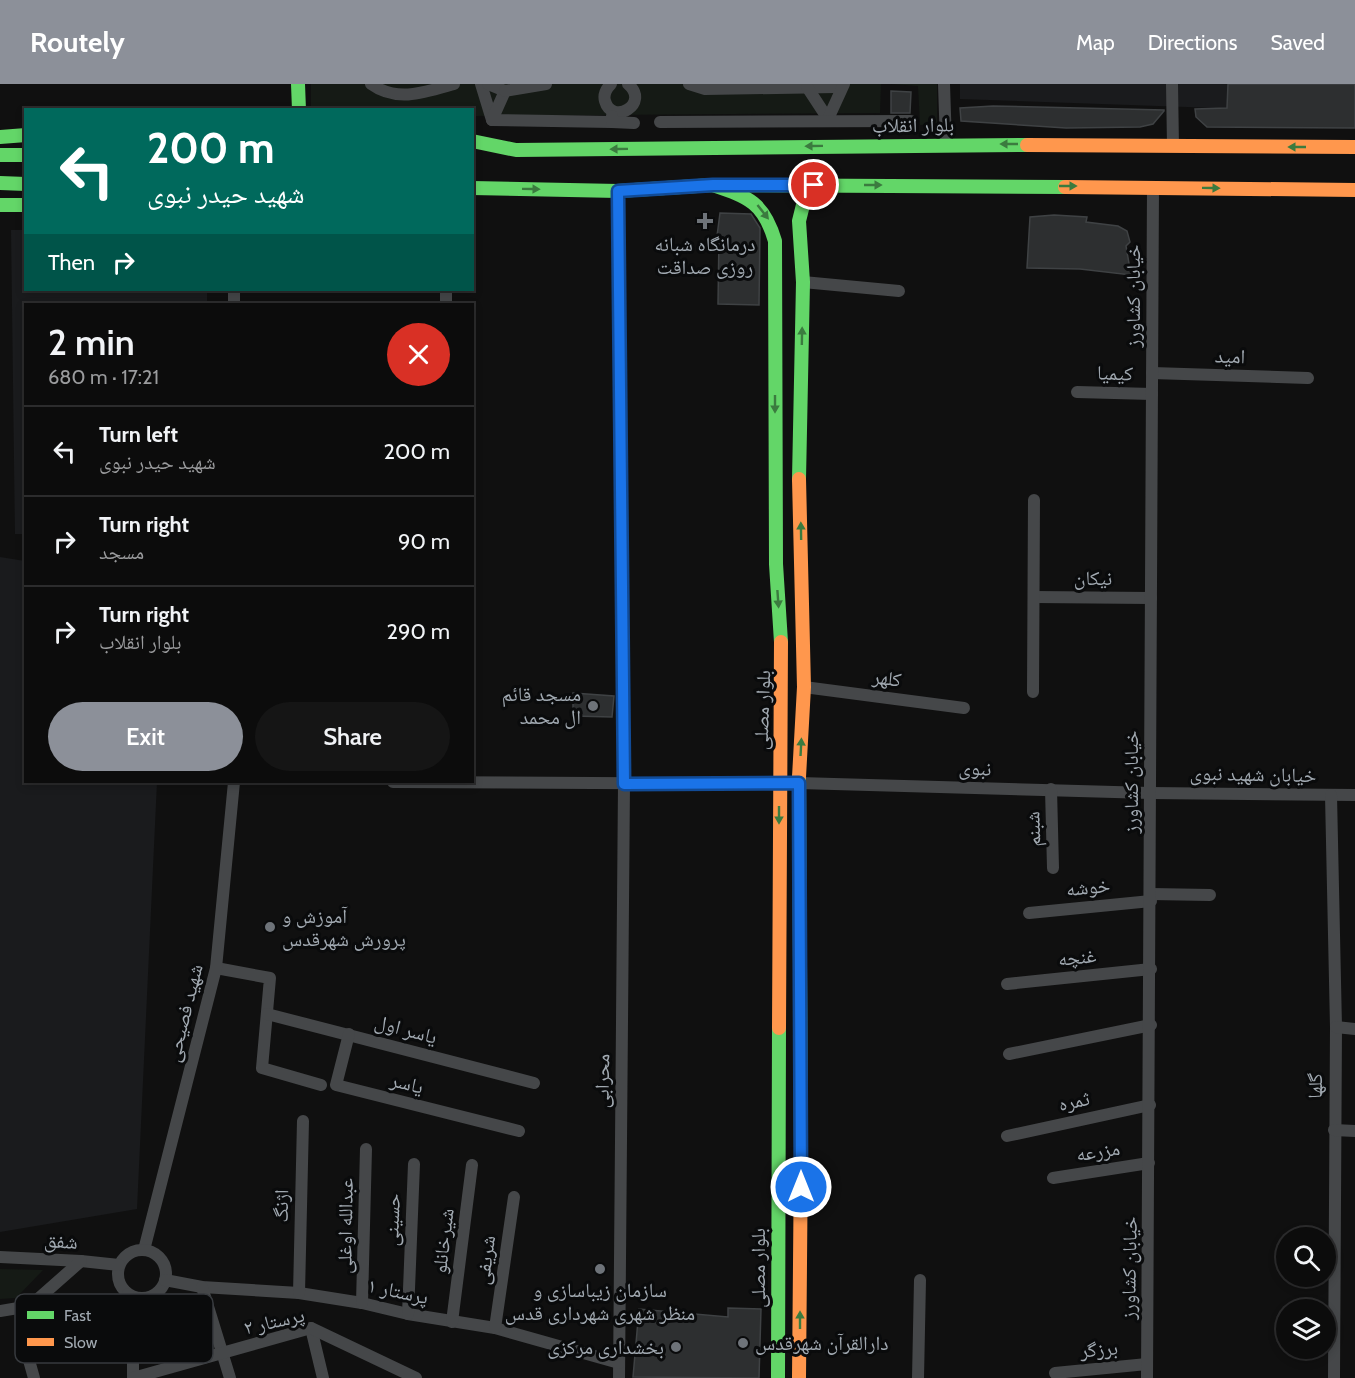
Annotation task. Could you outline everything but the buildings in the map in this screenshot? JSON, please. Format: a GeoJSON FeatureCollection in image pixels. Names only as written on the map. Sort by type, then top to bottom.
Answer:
{"type":"FeatureCollection","features":[{"type":"Feature","properties":{"kind":"main road"},"geometry":{"type":"LineString","coordinates":[[298,84],[299,108]]}},
{"type":"Feature","properties":{"kind":"main road"},"geometry":{"type":"LineString","coordinates":[[0,137],[24,135]]}},
{"type":"Feature","properties":{"kind":"main road","name":"بلوار انقلاب"},"geometry":{"type":"LineString","coordinates":[[474,141],[516,150],[946,144],[1355,147]]}},
{"type":"Feature","properties":{"kind":"main road"},"geometry":{"type":"LineString","coordinates":[[474,152],[516,150]]}},
{"type":"Feature","properties":{"kind":"main road"},"geometry":{"type":"LineString","coordinates":[[0,155],[24,155]]}},
{"type":"Feature","properties":{"kind":"main road"},"geometry":{"type":"LineString","coordinates":[[0,183],[24,183]]}},
{"type":"Feature","properties":{"kind":"main road"},"geometry":{"type":"LineString","coordinates":[[474,188],[618,191],[713,185],[834,184],[1355,190]]}},
{"type":"Feature","properties":{"kind":"main road","name":"بلوار مصلی"},"geometry":{"type":"LineString","coordinates":[[799,1378],[802,1020],[799,783],[804,687],[799,465],[803,282],[799,221],[803,205],[834,184]]}},
{"type":"Feature","properties":{"kind":"main road","name":"بلوار مصلی"},"geometry":{"type":"LineString","coordinates":[[713,185],[751,198],[770,221],[775,241],[776,564],[783,670],[779,784],[778,1378]]}},
{"type":"Feature","properties":{"kind":"main road"},"geometry":{"type":"LineString","coordinates":[[0,205],[24,205]]}},
{"type":"Feature","properties":{"kind":"main road"},"geometry":{"type":"LineString","coordinates":[[779,784],[799,783]]}},
{"type":"Feature","properties":{"kind":"street"},"geometry":{"type":"LineString","coordinates":[[371,84],[378,89],[411,96],[454,84]]}},
{"type":"Feature","properties":{"kind":"street"},"geometry":{"type":"LineString","coordinates":[[482,84],[492,120]]}},
{"type":"Feature","properties":{"kind":"street"},"geometry":{"type":"LineString","coordinates":[[488,84],[505,91],[546,84]]}},
{"type":"Feature","properties":{"kind":"street"},"geometry":{"type":"LineString","coordinates":[[611,84],[604,95],[612,116],[634,123]]}},
{"type":"Feature","properties":{"kind":"street"},"geometry":{"type":"LineString","coordinates":[[492,120],[612,116],[634,105],[635,94],[628,84]]}},
{"type":"Feature","properties":{"kind":"street"},"geometry":{"type":"LineString","coordinates":[[689,84],[705,89],[836,87],[842,84]]}},
{"type":"Feature","properties":{"kind":"street"},"geometry":{"type":"LineString","coordinates":[[828,119],[842,84]]}},
{"type":"Feature","properties":{"kind":"street"},"geometry":{"type":"LineString","coordinates":[[944,84],[946,144]]}},
{"type":"Feature","properties":{"kind":"street"},"geometry":{"type":"LineString","coordinates":[[1172,84],[1173,146]]}},
{"type":"Feature","properties":{"kind":"street"},"geometry":{"type":"LineString","coordinates":[[807,87],[828,119]]}},
{"type":"Feature","properties":{"kind":"street"},"geometry":{"type":"LineString","coordinates":[[492,120],[505,91]]}},
{"type":"Feature","properties":{"kind":"street"},"geometry":{"type":"LineString","coordinates":[[660,122],[828,119],[910,121]]}},
{"type":"Feature","properties":{"kind":"street","name":"خیابان کشاورز"},"geometry":{"type":"LineString","coordinates":[[1147,1378],[1151,969],[1153,187]]}},
{"type":"Feature","properties":{"kind":"street","name":"محرابی"},"geometry":{"type":"LineString","coordinates":[[618,191],[624,784],[619,1378]]}},
{"type":"Feature","properties":{"kind":"street"},"geometry":{"type":"LineString","coordinates":[[803,282],[899,291]]}},
{"type":"Feature","properties":{"kind":"street","name":"امید"},"geometry":{"type":"LineString","coordinates":[[1152,373],[1308,378]]}},
{"type":"Feature","properties":{"kind":"street","name":"کیمیا"},"geometry":{"type":"LineString","coordinates":[[1077,392],[1152,394]]}},
{"type":"Feature","properties":{"kind":"street"},"geometry":{"type":"LineString","coordinates":[[1033,692],[1034,500]]}},
{"type":"Feature","properties":{"kind":"street","name":"نیکان"},"geometry":{"type":"LineString","coordinates":[[1034,597],[1151,598]]}},
{"type":"Feature","properties":{"kind":"street","name":"کلهر"},"geometry":{"type":"LineString","coordinates":[[804,687],[964,708]]}},
{"type":"Feature","properties":{"kind":"street"},"geometry":{"type":"LineString","coordinates":[[474,782],[779,784]]}},
{"type":"Feature","properties":{"kind":"street","name":"شهید فصیحی"},"geometry":{"type":"LineString","coordinates":[[144,1250],[216,968],[234,783]]}},
{"type":"Feature","properties":{"kind":"street","name":"نبوی"},"geometry":{"type":"LineString","coordinates":[[799,783],[1150,793]]}},
{"type":"Feature","properties":{"kind":"street","name":"شبنم"},"geometry":{"type":"LineString","coordinates":[[1051,789],[1053,868]]}},
{"type":"Feature","properties":{"kind":"street","name":"خیابان شهید نبوی"},"geometry":{"type":"LineString","coordinates":[[1150,793],[1355,795]]}},
{"type":"Feature","properties":{"kind":"street","name":"گلها"},"geometry":{"type":"LineString","coordinates":[[1331,795],[1336,1028],[1334,1378]]}},
{"type":"Feature","properties":{"kind":"street","name":"خوشه"},"geometry":{"type":"LineString","coordinates":[[1029,913],[1151,898],[1210,895]]}},
{"type":"Feature","properties":{"kind":"street"},"geometry":{"type":"LineString","coordinates":[[216,968],[270,978],[262,1068],[321,1085]]}},
{"type":"Feature","properties":{"kind":"street","name":"غنچه"},"geometry":{"type":"LineString","coordinates":[[1007,984],[1151,969]]}},
{"type":"Feature","properties":{"kind":"street","name":"یاسر اول"},"geometry":{"type":"LineString","coordinates":[[267,1014],[534,1083]]}},
{"type":"Feature","properties":{"kind":"street"},"geometry":{"type":"LineString","coordinates":[[1009,1054],[1150,1025]]}},
{"type":"Feature","properties":{"kind":"street"},"geometry":{"type":"LineString","coordinates":[[1336,1028],[1355,1029]]}},
{"type":"Feature","properties":{"kind":"street","name":"یاسر"},"geometry":{"type":"LineString","coordinates":[[349,1034],[336,1085],[519,1131]]}},
{"type":"Feature","properties":{"kind":"street","name":"ثمره"},"geometry":{"type":"LineString","coordinates":[[1007,1136],[1150,1105]]}},
{"type":"Feature","properties":{"kind":"street","name":"اژنگ"},"geometry":{"type":"LineString","coordinates":[[299,1293],[303,1121]]}},
{"type":"Feature","properties":{"kind":"street"},"geometry":{"type":"LineString","coordinates":[[1334,1130],[1355,1131]]}},
{"type":"Feature","properties":{"kind":"street","name":"عبدالله اوغلی"},"geometry":{"type":"LineString","coordinates":[[362,1303],[366,1149]]}},
{"type":"Feature","properties":{"kind":"street","name":"مزرعه"},"geometry":{"type":"LineString","coordinates":[[1053,1178],[1149,1163]]}},
{"type":"Feature","properties":{"kind":"street","name":"حسینی"},"geometry":{"type":"LineString","coordinates":[[408,1314],[414,1164]]}},
{"type":"Feature","properties":{"kind":"street","name":"شیرخانلو"},"geometry":{"type":"LineString","coordinates":[[452,1322],[472,1165]]}},
{"type":"Feature","properties":{"kind":"street","name":"شریفی"},"geometry":{"type":"LineString","coordinates":[[495,1328],[514,1197]]}},
{"type":"Feature","properties":{"kind":"street"},"geometry":{"type":"LineString","coordinates":[[128,1294],[119,1281],[119,1265],[129,1253],[144,1250],[152,1252],[164,1264],[165,1280],[155,1294]]}},
{"type":"Feature","properties":{"kind":"street","name":"شفق"},"geometry":{"type":"LineString","coordinates":[[0,1257],[119,1265]]}},
{"type":"Feature","properties":{"kind":"street"},"geometry":{"type":"LineString","coordinates":[[44,1294],[81,1261]]}},
{"type":"Feature","properties":{"kind":"street","name":"پرستار ۱"},"geometry":{"type":"LineString","coordinates":[[165,1280],[202,1287],[299,1293],[362,1303],[408,1314],[495,1328],[619,1363]]}},
{"type":"Feature","properties":{"kind":"street"},"geometry":{"type":"LineString","coordinates":[[918,1378],[920,1280]]}},
{"type":"Feature","properties":{"kind":"street"},"geometry":{"type":"LineString","coordinates":[[202,1287],[204,1294]]}},
{"type":"Feature","properties":{"kind":"street"},"geometry":{"type":"LineString","coordinates":[[0,1311],[15,1308]]}},
{"type":"Feature","properties":{"kind":"street"},"geometry":{"type":"LineString","coordinates":[[213,1322],[230,1378]]}},
{"type":"Feature","properties":{"kind":"street"},"geometry":{"type":"LineString","coordinates":[[311,1328],[323,1378]]}},
{"type":"Feature","properties":{"kind":"street","name":"پرستار ۲"},"geometry":{"type":"LineString","coordinates":[[213,1357],[311,1328],[395,1373],[416,1378]]}},
{"type":"Feature","properties":{"kind":"street"},"geometry":{"type":"LineString","coordinates":[[30,1363],[34,1378]]}},
{"type":"Feature","properties":{"kind":"street","name":"پرستار ۲"},"geometry":{"type":"LineString","coordinates":[[133,1378],[189,1363]]}},
{"type":"Feature","properties":{"kind":"street","name":"برزگر"},"geometry":{"type":"LineString","coordinates":[[1055,1373],[1147,1364]]}},
{"type":"Feature","properties":{"kind":"shaded area"},"geometry":{"type":"Polygon","coordinates":[[[311,84],[881,84],[880,113],[474,116],[474,108],[311,108],[311,84]]]}},
{"type":"Feature","properties":{"kind":"shaded area"},"geometry":{"type":"Polygon","coordinates":[[[891,84],[937,84],[937,124],[920,125],[918,86],[891,84]]]}},
{"type":"Feature","properties":{"kind":"shaded area"},"geometry":{"type":"Polygon","coordinates":[[[960,84],[1355,84],[1355,113],[960,99],[960,84]]]}},
{"type":"Feature","properties":{"kind":"shaded area"},"geometry":{"type":"Polygon","coordinates":[[[11,230],[24,230],[24,291],[207,291],[207,303],[24,303],[24,534],[15,534],[11,230]]]}},
{"type":"Feature","properties":{"kind":"shaded area"},"geometry":{"type":"Polygon","coordinates":[[[0,557],[24,561],[24,783],[157,783],[137,1209],[0,1232],[0,557]]]}},
{"type":"Feature","properties":{"kind":"shaded area"},"geometry":{"type":"Polygon","coordinates":[[[0,1269],[43,1270],[20,1294],[15,1294],[15,1298],[0,1299],[0,1269]]]}},
{"type":"Feature","properties":{"kind":"traffic: fast"},"geometry":{"type":"LineString","coordinates":[[298,84],[299,108]]}},
{"type":"Feature","properties":{"kind":"traffic: fast"},"geometry":{"type":"LineString","coordinates":[[0,137],[24,135]]}},
{"type":"Feature","properties":{"kind":"traffic: fast"},"geometry":{"type":"LineString","coordinates":[[474,141],[516,150],[1027,145]]}},
{"type":"Feature","properties":{"kind":"traffic: fast"},"geometry":{"type":"LineString","coordinates":[[0,155],[24,155]]}},
{"type":"Feature","properties":{"kind":"traffic: fast"},"geometry":{"type":"LineString","coordinates":[[0,183],[24,184]]}},
{"type":"Feature","properties":{"kind":"traffic: fast"},"geometry":{"type":"LineString","coordinates":[[713,185],[736,193],[753,203],[766,218],[775,241],[776,564],[781,642]]}},
{"type":"Feature","properties":{"kind":"traffic: fast"},"geometry":{"type":"LineString","coordinates":[[474,188],[618,191],[713,185],[1065,187]]}},
{"type":"Feature","properties":{"kind":"traffic: fast"},"geometry":{"type":"LineString","coordinates":[[799,479],[803,282],[799,221],[803,205],[834,185]]}},
{"type":"Feature","properties":{"kind":"traffic: fast"},"geometry":{"type":"LineString","coordinates":[[0,205],[24,205]]}},
{"type":"Feature","properties":{"kind":"traffic: fast"},"geometry":{"type":"LineString","coordinates":[[799,777],[801,1149]]}},
{"type":"Feature","properties":{"kind":"traffic: fast"},"geometry":{"type":"LineString","coordinates":[[778,1378],[779,1028]]}},
{"type":"Feature","properties":{"kind":"traffic: slow"},"geometry":{"type":"LineString","coordinates":[[1027,145],[1355,147]]}},
{"type":"Feature","properties":{"kind":"traffic: slow"},"geometry":{"type":"LineString","coordinates":[[1065,187],[1355,190]]}},
{"type":"Feature","properties":{"kind":"traffic: slow"},"geometry":{"type":"LineString","coordinates":[[799,479],[804,687],[799,777]]}},
{"type":"Feature","properties":{"kind":"traffic: slow"},"geometry":{"type":"LineString","coordinates":[[779,1028],[781,642]]}},
{"type":"Feature","properties":{"kind":"traffic: slow"},"geometry":{"type":"LineString","coordinates":[[799,1378],[801,1149]]}},
{"type":"Feature","properties":{"kind":"place","name":"درمانگاه شبانه روزی صداقت"},"geometry":{"type":"Point","coordinates":[705,221]}},
{"type":"Feature","properties":{"kind":"place","name":"مسجد قائم ال محمد"},"geometry":{"type":"Point","coordinates":[593,706]}},
{"type":"Feature","properties":{"kind":"place","name":"آموزش و پرورش شهرقدس"},"geometry":{"type":"Point","coordinates":[270,927]}},
{"type":"Feature","properties":{"kind":"place","name":"سازمان زیباسازی و منظر شهری شهرداری قدس"},"geometry":{"type":"Point","coordinates":[600,1269]}},
{"type":"Feature","properties":{"kind":"place","name":"دارالقرآن شهرقدس"},"geometry":{"type":"Point","coordinates":[743,1343]}},
{"type":"Feature","properties":{"kind":"place","name":"بخشداری مرکزی"},"geometry":{"type":"Point","coordinates":[676,1347]}},
{"type":"Feature","properties":{"kind":"route"},"geometry":{"type":"LineString","coordinates":[[801,1187],[802,1020],[799,783],[624,784],[618,191],[713,185],[814,185]]}}]}
